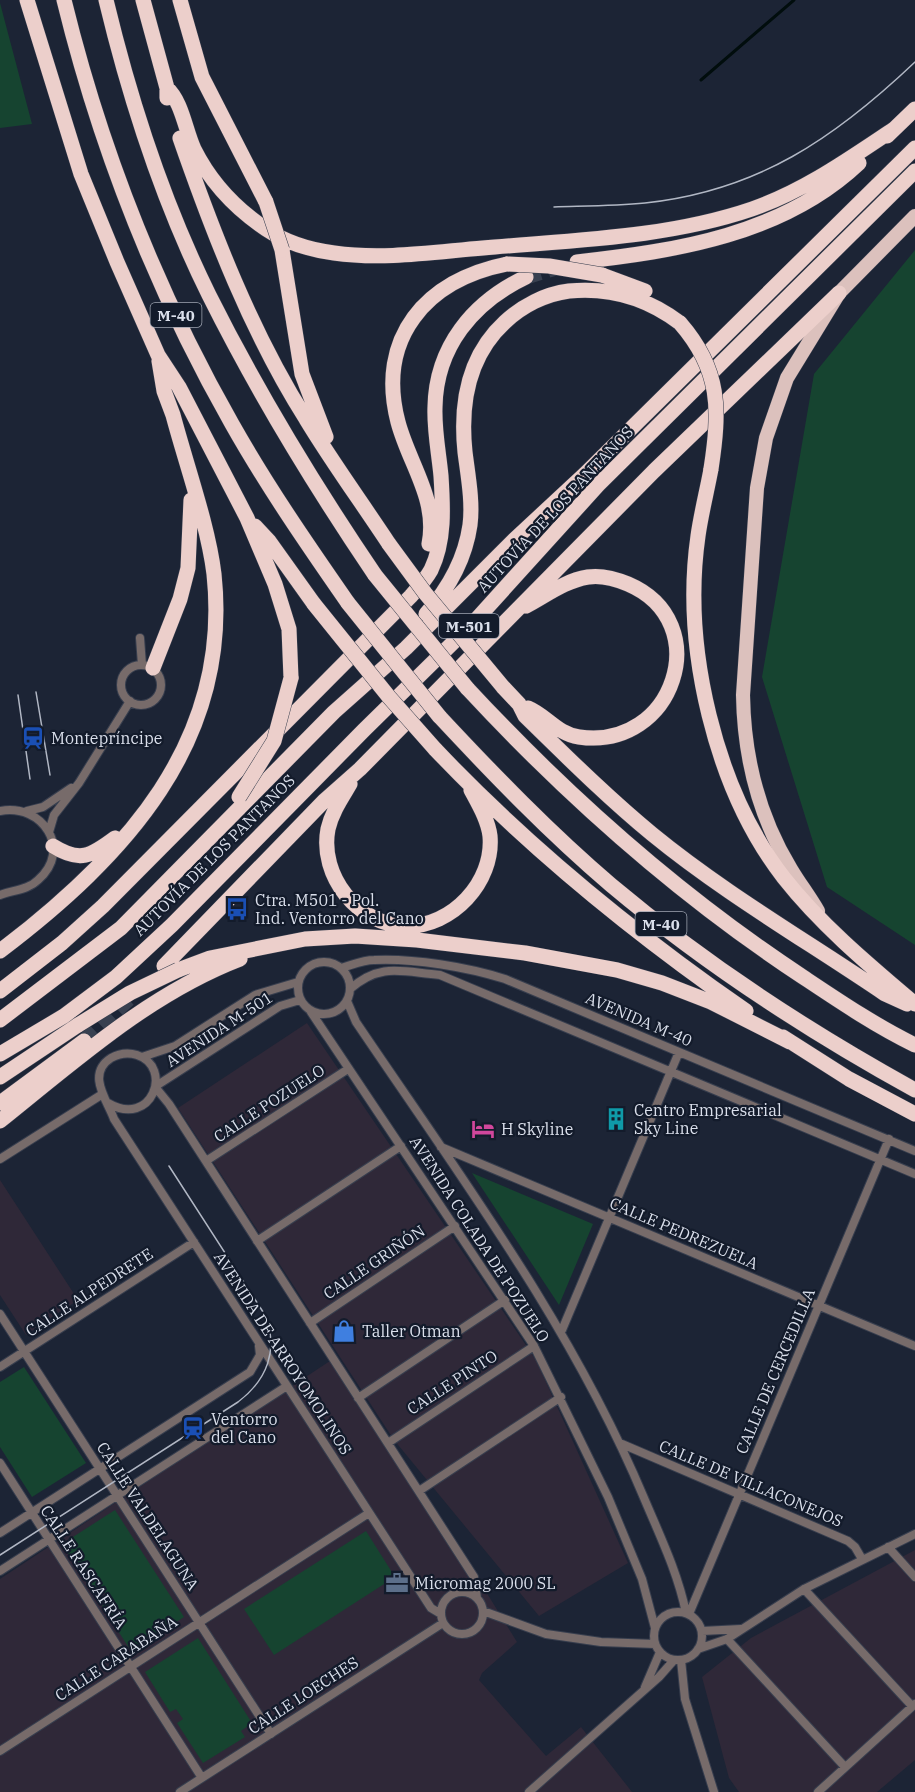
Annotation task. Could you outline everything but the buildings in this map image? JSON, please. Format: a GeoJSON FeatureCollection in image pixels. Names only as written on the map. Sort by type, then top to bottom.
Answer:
{"type":"FeatureCollection","features":[{"type":"Feature","properties":{"kind":"highway"},"geometry":{"type":"LineString","coordinates":[[27,0],[81,174],[158,355],[179,387],[247,518],[276,584],[289,629],[291,678],[274,741],[239,797],[211,828],[193,857]]}},
{"type":"Feature","properties":{"kind":"highway","name":"M-40"},"geometry":{"type":"LineString","coordinates":[[64,0],[103,137],[174,312],[237,434],[280,505],[348,603],[440,716],[544,825],[611,885],[728,976],[794,1020],[915,1090]]}},
{"type":"Feature","properties":{"kind":"highway","name":"M-40"},"geometry":{"type":"LineString","coordinates":[[106,0],[139,118],[173,210],[208,293],[281,430],[314,485],[375,575],[467,687],[557,781],[636,854],[754,945],[834,997],[915,1045]]}},
{"type":"Feature","properties":{"kind":"highway"},"geometry":{"type":"LineString","coordinates":[[143,0],[167,88],[167,98],[200,197],[232,277],[291,394],[389,544],[450,625],[519,704],[525,716],[653,835],[707,876],[885,994],[915,1006]]}},
{"type":"Feature","properties":{"kind":"highway"},"geometry":{"type":"LineString","coordinates":[[180,0],[202,77],[266,202],[282,250],[302,374],[342,473]]}},
{"type":"Feature","properties":{"kind":"highway"},"geometry":{"type":"LineString","coordinates":[[167,88],[175,96],[194,149],[204,166],[233,202],[267,230],[297,245],[355,255],[391,255],[665,231],[718,220],[796,190],[894,129]]}},
{"type":"Feature","properties":{"kind":"highway"},"geometry":{"type":"LineString","coordinates":[[577,262],[676,249],[767,222],[824,190],[854,167],[915,109]]}},
{"type":"Feature","properties":{"kind":"highway","name":"AUTOVÍA DE LOS PANTANOS"},"geometry":{"type":"LineString","coordinates":[[0,1020],[121,928],[334,712],[406,648],[915,148]]}},
{"type":"Feature","properties":{"kind":"highway","name":"AUTOVÍA DE LOS PANTANOS"},"geometry":{"type":"LineString","coordinates":[[0,1054],[64,1016],[116,977],[172,926],[364,730],[474,622],[598,485],[915,171]]}},
{"type":"Feature","properties":{"kind":"highway"},"geometry":{"type":"LineString","coordinates":[[0,1077],[78,1025],[171,968],[325,800],[360,769],[654,471],[839,293],[915,216]]}},
{"type":"Feature","properties":{"kind":"highway"},"geometry":{"type":"LineString","coordinates":[[382,625],[413,586],[426,560],[431,536],[432,517],[427,493],[398,423],[393,377],[399,346],[411,322],[424,305],[440,290],[459,278],[507,264],[549,266],[602,275],[648,292],[661,308],[696,340],[710,368],[718,403],[711,469],[698,537],[694,597],[709,716],[729,775],[751,826],[783,876],[812,911],[915,1006]]}},
{"type":"Feature","properties":{"kind":"highway"},"geometry":{"type":"LineString","coordinates":[[0,992],[103,906],[411,596],[430,571],[440,543],[444,509],[435,409],[438,377],[452,342],[467,319],[485,301],[526,277]]}},
{"type":"Feature","properties":{"kind":"highway"},"geometry":{"type":"LineString","coordinates":[[334,712],[401,643],[444,594],[460,563],[470,522],[463,420],[465,394],[481,350],[495,331],[516,312],[538,300],[562,292],[588,289],[617,292],[661,308]]}},
{"type":"Feature","properties":{"kind":"highway"},"geometry":{"type":"LineString","coordinates":[[822,918],[791,869],[765,821],[749,768],[743,728],[743,695],[757,488],[766,438],[787,378],[839,293]]}},
{"type":"Feature","properties":{"kind":"highway"},"geometry":{"type":"LineString","coordinates":[[0,951],[58,906],[97,868],[143,816],[173,772],[193,730],[212,665],[216,618],[214,573],[164,391],[158,355]]}},
{"type":"Feature","properties":{"kind":"highway"},"geometry":{"type":"LineString","coordinates":[[147,666],[180,599],[188,568],[190,482]]}},
{"type":"Feature","properties":{"kind":"highway"},"geometry":{"type":"LineString","coordinates":[[247,518],[269,542],[314,604],[369,673],[435,748],[467,782],[597,899],[713,989],[790,1042],[849,1079],[915,1114]]}},
{"type":"Feature","properties":{"kind":"highway"},"geometry":{"type":"LineString","coordinates":[[513,613],[564,583],[590,576],[616,579],[639,588],[654,600],[667,618],[675,640],[678,663],[672,685],[660,707],[643,723],[624,734],[603,739],[577,737],[557,730],[532,710],[519,704]]}},
{"type":"Feature","properties":{"kind":"highway"},"geometry":{"type":"LineString","coordinates":[[360,769],[333,811],[328,831],[327,852],[333,875],[347,898],[365,913],[385,923],[407,926],[443,917],[464,902],[477,885],[487,863],[490,837],[484,814],[467,782]]}},
{"type":"Feature","properties":{"kind":"highway"},"geometry":{"type":"LineString","coordinates":[[51,839],[65,854],[80,857],[97,852],[143,816]]}},
{"type":"Feature","properties":{"kind":"highway"},"geometry":{"type":"LineString","coordinates":[[171,968],[305,939],[355,936],[449,944],[585,963],[662,983],[711,1002],[790,1042]]}},
{"type":"Feature","properties":{"kind":"highway"},"geometry":{"type":"LineString","coordinates":[[0,1121],[92,1048],[164,995],[192,979],[273,946]]}},
{"type":"Feature","properties":{"kind":"highway"},"geometry":{"type":"LineString","coordinates":[[0,983],[22,975]]}},
{"type":"Feature","properties":{"kind":"highway"},"geometry":{"type":"LineString","coordinates":[[3,1101],[84,1041]]}},
{"type":"Feature","properties":{"kind":"street"},"geometry":{"type":"LineString","coordinates":[[140,638],[147,666],[160,676],[162,686],[158,696],[150,703],[140,705],[130,701],[124,694],[123,677],[127,670],[147,666]]}},
{"type":"Feature","properties":{"kind":"street"},"geometry":{"type":"LineString","coordinates":[[0,888],[11,890],[25,888],[42,877],[52,859],[51,839],[54,815],[79,783],[130,701]]}},
{"type":"Feature","properties":{"kind":"street"},"geometry":{"type":"LineString","coordinates":[[0,811],[14,809],[27,811],[43,807],[79,783]]}},
{"type":"Feature","properties":{"kind":"street"},"geometry":{"type":"LineString","coordinates":[[27,811],[44,823],[51,839]]}},
{"type":"Feature","properties":{"kind":"street"},"geometry":{"type":"LineString","coordinates":[[0,896],[11,890]]}},
{"type":"Feature","properties":{"kind":"street","name":"AVENIDA M-40"},"geometry":{"type":"LineString","coordinates":[[341,968],[372,960],[478,970],[505,979],[915,1151]]}},
{"type":"Feature","properties":{"kind":"street"},"geometry":{"type":"LineString","coordinates":[[351,989],[348,977],[341,968],[329,962],[316,963],[304,970],[298,982],[300,1000],[311,1012],[324,1015],[337,1011],[347,1001],[351,989],[367,975],[379,971],[440,975],[915,1174]]}},
{"type":"Feature","properties":{"kind":"street","name":"AVENIDA M-501"},"geometry":{"type":"LineString","coordinates":[[142,1056],[175,1046],[255,995],[298,982]]}},
{"type":"Feature","properties":{"kind":"street","name":"AVENIDA M-501"},"geometry":{"type":"LineString","coordinates":[[156,1087],[280,1006],[300,1000]]}},
{"type":"Feature","properties":{"kind":"street","name":"AVENIDA COLADA DE POZUELO"},"geometry":{"type":"LineString","coordinates":[[347,1001],[356,1022],[562,1330],[622,1444],[674,1568],[688,1613]]}},
{"type":"Feature","properties":{"kind":"street","name":"AVENIDA COLADA DE POZUELO"},"geometry":{"type":"LineString","coordinates":[[311,1012],[534,1346],[561,1397],[608,1497],[642,1579],[655,1628]]}},
{"type":"Feature","properties":{"kind":"street"},"geometry":{"type":"LineString","coordinates":[[562,1330],[679,1052]]}},
{"type":"Feature","properties":{"kind":"street"},"geometry":{"type":"LineString","coordinates":[[156,1087],[151,1099],[142,1107],[130,1111],[118,1109],[101,1095],[99,1077],[108,1060],[118,1054],[130,1053],[142,1056],[154,1069],[156,1087],[474,1577],[477,1598],[483,1611],[479,1625],[468,1633],[454,1633],[442,1619],[444,1602],[453,1593],[466,1592],[477,1598]]}},
{"type":"Feature","properties":{"kind":"street","name":"CALLE POZUELO"},"geometry":{"type":"LineString","coordinates":[[206,1161],[348,1069]]}},
{"type":"Feature","properties":{"kind":"street"},"geometry":{"type":"LineString","coordinates":[[0,1160],[101,1095]]}},
{"type":"Feature","properties":{"kind":"street","name":"AVENIDA DE ARROYOMOLINOS"},"geometry":{"type":"LineString","coordinates":[[108,1103],[114,1119],[430,1608],[442,1619]]}},
{"type":"Feature","properties":{"kind":"street","name":"CALLE DE CERCEDILLA"},"geometry":{"type":"LineString","coordinates":[[688,1613],[889,1139]]}},
{"type":"Feature","properties":{"kind":"street"},"geometry":{"type":"LineString","coordinates":[[257,1241],[401,1146]]}},
{"type":"Feature","properties":{"kind":"street","name":"CALLE PEDREZUELA"},"geometry":{"type":"LineString","coordinates":[[441,1147],[915,1346]]}},
{"type":"Feature","properties":{"kind":"street","name":"CALLE GRIÑÓN"},"geometry":{"type":"LineString","coordinates":[[310,1323],[455,1226]]}},
{"type":"Feature","properties":{"kind":"street","name":"CALLE ALPEDRETE"},"geometry":{"type":"LineString","coordinates":[[0,1367],[194,1242]]}},
{"type":"Feature","properties":{"kind":"street"},"geometry":{"type":"LineString","coordinates":[[358,1398],[505,1300]]}},
{"type":"Feature","properties":{"kind":"street","name":"CALLE VALDELAGUNA"},"geometry":{"type":"LineString","coordinates":[[0,1314],[271,1734]]}},
{"type":"Feature","properties":{"kind":"street"},"geometry":{"type":"LineString","coordinates":[[0,1533],[250,1372],[260,1355],[258,1342]]}},
{"type":"Feature","properties":{"kind":"street","name":"CALLE PINTO"},"geometry":{"type":"LineString","coordinates":[[387,1443],[534,1346]]}},
{"type":"Feature","properties":{"kind":"street"},"geometry":{"type":"LineString","coordinates":[[0,1571],[287,1386]]}},
{"type":"Feature","properties":{"kind":"street"},"geometry":{"type":"LineString","coordinates":[[418,1491],[561,1397]]}},
{"type":"Feature","properties":{"kind":"street","name":"CALLE DE VILLACONEJOS"},"geometry":{"type":"LineString","coordinates":[[622,1444],[848,1541],[855,1547],[862,1559]]}},
{"type":"Feature","properties":{"kind":"street","name":"CALLE RASCAFRÍA"},"geometry":{"type":"LineString","coordinates":[[0,1463],[202,1778]]}},
{"type":"Feature","properties":{"kind":"street","name":"CALLE CARABAÑA"},"geometry":{"type":"LineString","coordinates":[[0,1751],[369,1513]]}},
{"type":"Feature","properties":{"kind":"street"},"geometry":{"type":"LineString","coordinates":[[529,1792],[677,1660],[698,1649],[727,1639],[804,1589],[915,1534]]}},
{"type":"Feature","properties":{"kind":"street"},"geometry":{"type":"LineString","coordinates":[[888,1547],[915,1577]]}},
{"type":"Feature","properties":{"kind":"street"},"geometry":{"type":"LineString","coordinates":[[804,1589],[913,1705],[818,1792]]}},
{"type":"Feature","properties":{"kind":"street"},"geometry":{"type":"LineString","coordinates":[[483,1611],[546,1634],[657,1648],[677,1660],[685,1700],[714,1792]]}},
{"type":"Feature","properties":{"kind":"street"},"geometry":{"type":"LineString","coordinates":[[642,1692],[657,1648],[655,1628],[658,1621],[671,1612],[688,1613],[695,1618],[702,1631],[698,1649]]}},
{"type":"Feature","properties":{"kind":"street","name":"CALLE LOECHES"},"geometry":{"type":"LineString","coordinates":[[180,1792],[442,1619]]}},
{"type":"Feature","properties":{"kind":"street"},"geometry":{"type":"LineString","coordinates":[[702,1631],[741,1629]]}},
{"type":"Feature","properties":{"kind":"street"},"geometry":{"type":"LineString","coordinates":[[727,1639],[845,1767]]}},
{"type":"Feature","properties":{"kind":"shaded area"},"geometry":{"type":"Polygon","coordinates":[[[307,1023],[536,1360],[628,1563],[539,1616],[394,1440],[178,1108],[307,1023]]]}},
{"type":"Feature","properties":{"kind":"shaded area"},"geometry":{"type":"Polygon","coordinates":[[[0,1180],[78,1300],[26,1335],[0,1295],[0,1180]]]}},
{"type":"Feature","properties":{"kind":"shaded area"},"geometry":{"type":"Polygon","coordinates":[[[336,1357],[429,1499],[517,1642],[482,1673],[479,1680],[546,1756],[581,1727],[632,1792],[0,1792],[0,1579],[336,1357]]]}},
{"type":"Feature","properties":{"kind":"shaded area"},"geometry":{"type":"Polygon","coordinates":[[[915,1550],[915,1760],[877,1792],[739,1792],[729,1778],[702,1677],[751,1638],[915,1550]]]}},
{"type":"Feature","properties":{"kind":"green space"},"geometry":{"type":"Polygon","coordinates":[[[0,3],[32,124],[0,128],[0,3]]]}},
{"type":"Feature","properties":{"kind":"green space"},"geometry":{"type":"Polygon","coordinates":[[[915,250],[915,945],[827,887],[762,677],[814,374],[915,250]]]}},
{"type":"Feature","properties":{"kind":"green space"},"geometry":{"type":"Polygon","coordinates":[[[472,1173],[593,1224],[559,1305],[472,1173]]]}},
{"type":"Feature","properties":{"kind":"green space"},"geometry":{"type":"Polygon","coordinates":[[[24,1367],[86,1463],[32,1497],[0,1447],[0,1382],[24,1367]]]}},
{"type":"Feature","properties":{"kind":"green space"},"geometry":{"type":"Polygon","coordinates":[[[115,1510],[184,1617],[131,1651],[102,1606],[110,1601],[100,1585],[92,1590],[62,1544],[115,1510]]]}},
{"type":"Feature","properties":{"kind":"green space"},"geometry":{"type":"Polygon","coordinates":[[[366,1531],[395,1577],[274,1655],[244,1609],[366,1531]]]}},
{"type":"Feature","properties":{"kind":"green space"},"geometry":{"type":"Polygon","coordinates":[[[198,1638],[252,1723],[241,1731],[245,1737],[203,1763],[177,1723],[183,1719],[176,1709],[170,1712],[145,1672],[198,1638]]]}},
{"type":"Feature","properties":{"kind":"waterway"},"geometry":{"type":"LineString","coordinates":[[701,80],[794,0]]}},
{"type":"Feature","properties":{"kind":"tunnel"},"geometry":{"type":"LineString","coordinates":[[526,277],[559,267]]}},
{"type":"Feature","properties":{"kind":"tunnel"},"geometry":{"type":"LineString","coordinates":[[84,1041],[132,996]]}},
{"type":"Feature","properties":{"kind":"tram line"},"geometry":{"type":"LineString","coordinates":[[554,207],[634,204],[686,197],[724,187],[759,173],[824,137],[855,114],[915,62]]}},
{"type":"Feature","properties":{"kind":"tram line"},"geometry":{"type":"LineString","coordinates":[[36,692],[50,775]]}},
{"type":"Feature","properties":{"kind":"tram line"},"geometry":{"type":"LineString","coordinates":[[18,695],[30,779]]}},
{"type":"Feature","properties":{"kind":"tram line"},"geometry":{"type":"LineString","coordinates":[[0,1555],[238,1402],[256,1384],[268,1363],[271,1340],[265,1315],[169,1166]]}},
{"type":"Feature","properties":{"kind":"place","name":"Montepríncipe"},"geometry":{"type":"Point","coordinates":[33,738]}},
{"type":"Feature","properties":{"kind":"place","name":"Ctra. M501 - Pol. Ind. Ventorro del Cano"},"geometry":{"type":"Point","coordinates":[237,909]}},
{"type":"Feature","properties":{"kind":"place","name":"Centro Empresarial Sky Line"},"geometry":{"type":"Point","coordinates":[616,1119]}},
{"type":"Feature","properties":{"kind":"place","name":"H Skyline"},"geometry":{"type":"Point","coordinates":[483,1129]}},
{"type":"Feature","properties":{"kind":"place","name":"Taller Otman"},"geometry":{"type":"Point","coordinates":[344,1331]}},
{"type":"Feature","properties":{"kind":"place","name":"Ventorro del Cano"},"geometry":{"type":"Point","coordinates":[193,1428]}},
{"type":"Feature","properties":{"kind":"place","name":"Micromag 2000 SL"},"geometry":{"type":"Point","coordinates":[397,1583]}}]}
